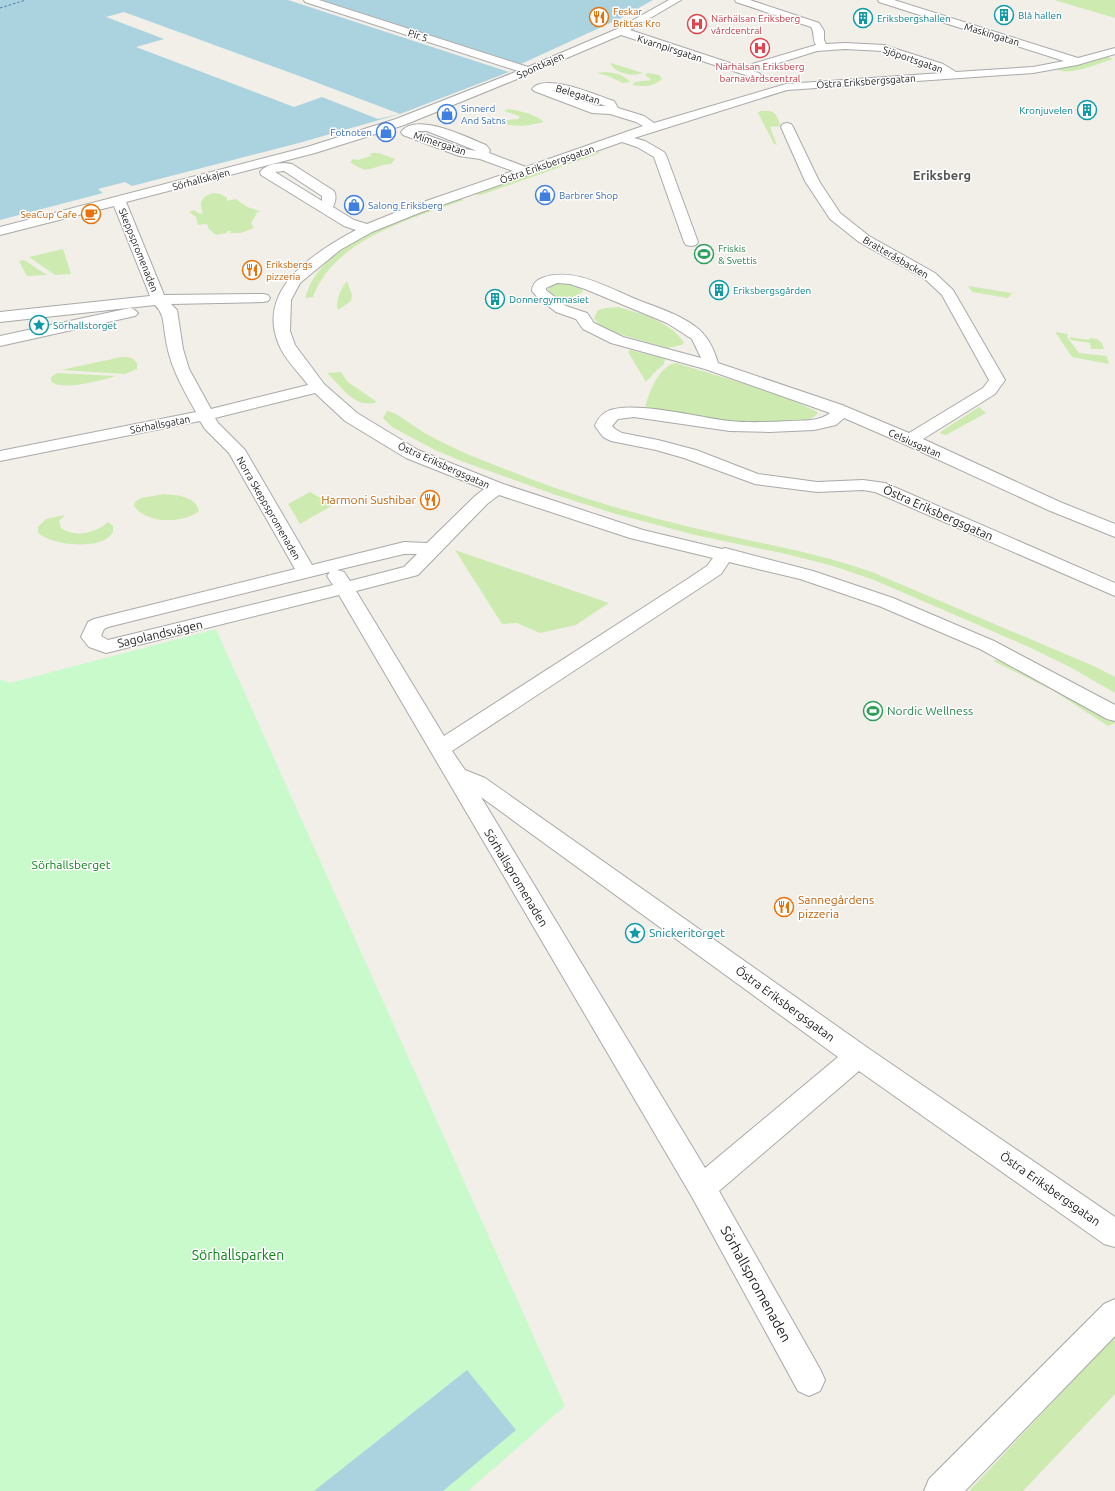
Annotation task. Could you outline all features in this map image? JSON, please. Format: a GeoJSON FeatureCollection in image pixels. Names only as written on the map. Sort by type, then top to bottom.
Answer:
{"type":"FeatureCollection","features":[{"type":"Feature","properties":{"kind":"street","name":"Pir 5"},"geometry":{"type":"LineString","coordinates":[[309,0],[527,70]]}},
{"type":"Feature","properties":{"kind":"street","name":"Spontkajen"},"geometry":{"type":"LineString","coordinates":[[400,122],[513,77],[623,28],[676,0]]}},
{"type":"Feature","properties":{"kind":"street"},"geometry":{"type":"LineString","coordinates":[[740,0],[815,25],[819,31],[819,42],[823,47]]}},
{"type":"Feature","properties":{"kind":"street","name":"Maskingatan"},"geometry":{"type":"LineString","coordinates":[[883,0],[1077,62]]}},
{"type":"Feature","properties":{"kind":"street","name":"Kvarnpirsgatan"},"geometry":{"type":"LineString","coordinates":[[623,28],[642,39],[767,79],[786,87]]}},
{"type":"Feature","properties":{"kind":"street","name":"Sjöportsgatan"},"geometry":{"type":"LineString","coordinates":[[741,71],[823,47],[845,46],[884,48],[939,66],[953,75]]}},
{"type":"Feature","properties":{"kind":"street","name":"Östra Eriksbergsgatan"},"geometry":{"type":"LineString","coordinates":[[1115,51],[1077,62],[1033,70],[786,87],[653,127],[414,210],[367,229],[335,247],[309,267],[294,281],[284,300],[282,312],[282,331],[287,346],[318,387],[351,417],[412,454],[497,488],[637,534],[725,554],[806,575],[886,602],[987,645],[1115,714]]}},
{"type":"Feature","properties":{"kind":"street","name":"Belegatan"},"geometry":{"type":"LineString","coordinates":[[513,77],[540,87],[556,86],[610,104],[612,107],[611,110],[640,120],[653,127]]}},
{"type":"Feature","properties":{"kind":"street","name":"Mimergatan"},"geometry":{"type":"LineString","coordinates":[[400,122],[414,128],[428,128],[482,148],[484,150],[482,155],[525,171]]}},
{"type":"Feature","properties":{"kind":"street","name":"Sörhallskajen"},"geometry":{"type":"LineString","coordinates":[[0,230],[118,200],[269,165],[400,122]]}},
{"type":"Feature","properties":{"kind":"street","name":"Bratteråsbacken"},"geometry":{"type":"LineString","coordinates":[[787,127],[812,181],[835,216],[864,239],[930,276],[948,293],[997,380],[989,391],[910,440]]}},
{"type":"Feature","properties":{"kind":"street"},"geometry":{"type":"LineString","coordinates":[[622,138],[640,144],[660,155],[691,242]]}},
{"type":"Feature","properties":{"kind":"street"},"geometry":{"type":"LineString","coordinates":[[269,165],[287,167],[330,194],[326,208],[349,223],[367,229]]}},
{"type":"Feature","properties":{"kind":"street","name":"Skeppspromenaden"},"geometry":{"type":"LineString","coordinates":[[118,200],[159,300]]}},
{"type":"Feature","properties":{"kind":"street","name":"Celsiusgatan"},"geometry":{"type":"LineString","coordinates":[[626,301],[590,310],[561,309],[539,291],[540,285],[554,279],[571,280],[650,310],[686,328],[697,336],[707,350],[711,366]]}},
{"type":"Feature","properties":{"kind":"street"},"geometry":{"type":"LineString","coordinates":[[0,317],[69,308],[159,300],[225,297],[263,298]]}},
{"type":"Feature","properties":{"kind":"street"},"geometry":{"type":"LineString","coordinates":[[0,341],[137,312],[159,300]]}},
{"type":"Feature","properties":{"kind":"street","name":"Norra Skeppspromenaden"},"geometry":{"type":"LineString","coordinates":[[159,300],[169,310],[175,349],[181,369],[214,430],[236,450],[306,572]]}},
{"type":"Feature","properties":{"kind":"street","name":"Celsiusgatan"},"geometry":{"type":"LineString","coordinates":[[590,310],[588,326],[617,340],[711,366],[842,412],[910,440],[1054,506],[1111,524]]}},
{"type":"Feature","properties":{"kind":"street","name":"Sörhallsgatan"},"geometry":{"type":"LineString","coordinates":[[0,456],[206,415],[318,387]]}},
{"type":"Feature","properties":{"kind":"street","name":"Östra Eriksbergsgatan"},"geometry":{"type":"LineString","coordinates":[[842,412],[830,421],[814,425],[769,427],[730,426],[634,412],[613,415],[606,420],[603,426],[609,433],[617,437],[658,445],[690,454],[755,479],[816,487],[863,485],[880,486],[1115,590]]}},
{"type":"Feature","properties":{"kind":"street","name":"Sagolandsvägen"},"geometry":{"type":"LineString","coordinates":[[432,549],[404,548],[101,622],[95,626],[91,636],[96,643],[106,647],[410,571],[432,549],[481,500],[497,488]]}},
{"type":"Feature","properties":{"kind":"street"},"geometry":{"type":"LineString","coordinates":[[439,749],[714,570],[725,554]]}},
{"type":"Feature","properties":{"kind":"street","name":"Sörhallspromenaden"},"geometry":{"type":"LineString","coordinates":[[332,566],[454,775],[702,1188],[809,1380]]}},
{"type":"Feature","properties":{"kind":"street","name":"Östra Eriksbergsgatan"},"geometry":{"type":"LineString","coordinates":[[454,775],[477,783],[858,1056],[1115,1234]]}},
{"type":"Feature","properties":{"kind":"street"},"geometry":{"type":"LineString","coordinates":[[702,1188],[858,1056]]}},
{"type":"Feature","properties":{"kind":"street"},"geometry":{"type":"LineString","coordinates":[[941,1491],[1115,1314]]}},
{"type":"Feature","properties":{"kind":"green space"},"geometry":{"type":"Polygon","coordinates":[[[1054,0],[1115,0],[1115,18],[1054,0]]]}},
{"type":"Feature","properties":{"kind":"green space"},"geometry":{"type":"Polygon","coordinates":[[[1107,56],[1113,59],[1076,70],[1061,71],[1056,69],[1107,56]]]}},
{"type":"Feature","properties":{"kind":"green space"},"geometry":{"type":"Polygon","coordinates":[[[611,63],[643,73],[630,75],[622,73],[614,68],[611,63]]]}},
{"type":"Feature","properties":{"kind":"green space"},"geometry":{"type":"Polygon","coordinates":[[[605,72],[620,75],[631,82],[623,83],[597,73],[605,72]]]}},
{"type":"Feature","properties":{"kind":"green space"},"geometry":{"type":"Polygon","coordinates":[[[648,73],[659,75],[662,79],[655,84],[648,86],[632,85],[635,82],[651,80],[645,75],[648,73]]]}},
{"type":"Feature","properties":{"kind":"green space"},"geometry":{"type":"Polygon","coordinates":[[[508,109],[532,115],[544,122],[518,126],[493,121],[519,119],[519,116],[504,111],[508,109]]]}},
{"type":"Feature","properties":{"kind":"green space"},"geometry":{"type":"Polygon","coordinates":[[[760,111],[769,111],[774,113],[781,126],[770,127],[777,145],[774,144],[758,113],[760,111]]]}},
{"type":"Feature","properties":{"kind":"green space"},"geometry":{"type":"Polygon","coordinates":[[[596,151],[600,153],[481,195],[471,194],[596,151]]]}},
{"type":"Feature","properties":{"kind":"green space"},"geometry":{"type":"Polygon","coordinates":[[[379,153],[395,159],[391,164],[370,169],[362,169],[350,162],[353,159],[358,160],[371,156],[370,154],[379,153]]]}},
{"type":"Feature","properties":{"kind":"green space"},"geometry":{"type":"Polygon","coordinates":[[[214,193],[221,194],[227,198],[227,201],[236,199],[247,207],[260,211],[255,214],[256,215],[251,223],[254,228],[241,233],[230,233],[231,231],[227,231],[227,233],[216,235],[209,229],[207,224],[198,225],[196,217],[189,212],[194,210],[200,214],[203,213],[201,206],[202,200],[214,193]]]}},
{"type":"Feature","properties":{"kind":"green space"},"geometry":{"type":"Polygon","coordinates":[[[459,198],[464,200],[398,224],[376,234],[356,246],[338,260],[323,277],[313,297],[305,298],[312,281],[324,265],[339,252],[378,229],[459,198]]]}},
{"type":"Feature","properties":{"kind":"green space"},"geometry":{"type":"Polygon","coordinates":[[[63,249],[71,274],[55,275],[29,257],[63,249]]]}},
{"type":"Feature","properties":{"kind":"green space"},"geometry":{"type":"Polygon","coordinates":[[[24,260],[47,275],[27,276],[19,261],[24,260]]]}},
{"type":"Feature","properties":{"kind":"green space"},"geometry":{"type":"Polygon","coordinates":[[[347,281],[352,295],[351,301],[338,310],[337,302],[347,281]]]}},
{"type":"Feature","properties":{"kind":"green space"},"geometry":{"type":"Polygon","coordinates":[[[568,283],[579,285],[583,291],[580,294],[569,298],[558,298],[553,296],[548,289],[554,284],[568,283]]]}},
{"type":"Feature","properties":{"kind":"green space"},"geometry":{"type":"Polygon","coordinates":[[[968,286],[1012,293],[1008,298],[972,292],[968,286]]]}},
{"type":"Feature","properties":{"kind":"green space"},"geometry":{"type":"Polygon","coordinates":[[[618,307],[637,312],[654,319],[678,335],[684,342],[682,345],[667,348],[606,330],[600,326],[594,318],[598,310],[618,307]]]}},
{"type":"Feature","properties":{"kind":"green space"},"geometry":{"type":"Polygon","coordinates":[[[1055,332],[1068,334],[1067,337],[1079,353],[1107,356],[1109,364],[1072,357],[1055,332]]]}},
{"type":"Feature","properties":{"kind":"green space"},"geometry":{"type":"Polygon","coordinates":[[[1069,337],[1089,340],[1090,338],[1097,339],[1102,343],[1104,349],[1091,349],[1090,343],[1071,340],[1069,337]]]}},
{"type":"Feature","properties":{"kind":"green space"},"geometry":{"type":"Polygon","coordinates":[[[630,350],[665,359],[664,364],[646,382],[628,352],[630,350]]]}},
{"type":"Feature","properties":{"kind":"green space"},"geometry":{"type":"Polygon","coordinates":[[[121,357],[132,358],[137,363],[137,369],[125,374],[61,370],[121,357]]]}},
{"type":"Feature","properties":{"kind":"green space"},"geometry":{"type":"Polygon","coordinates":[[[676,363],[778,394],[818,413],[806,420],[787,424],[762,424],[735,423],[645,409],[655,381],[664,369],[676,363]]]}},
{"type":"Feature","properties":{"kind":"green space"},"geometry":{"type":"Polygon","coordinates":[[[341,372],[348,382],[377,402],[369,404],[355,400],[327,373],[341,372]]]}},
{"type":"Feature","properties":{"kind":"green space"},"geometry":{"type":"Polygon","coordinates":[[[57,373],[116,376],[82,384],[63,385],[56,384],[51,381],[51,377],[57,373]]]}},
{"type":"Feature","properties":{"kind":"green space"},"geometry":{"type":"Polygon","coordinates":[[[979,407],[986,413],[946,435],[941,434],[940,432],[979,407]]]}},
{"type":"Feature","properties":{"kind":"green space"},"geometry":{"type":"Polygon","coordinates":[[[387,411],[395,414],[423,432],[461,451],[528,478],[568,492],[649,517],[805,552],[872,572],[1096,667],[1115,677],[1115,693],[1070,667],[1031,648],[874,580],[833,566],[786,554],[695,535],[616,514],[556,495],[461,461],[435,450],[392,427],[383,418],[387,411]]]}},
{"type":"Feature","properties":{"kind":"green space"},"geometry":{"type":"Polygon","coordinates":[[[310,492],[333,505],[300,524],[288,504],[310,492]]]}},
{"type":"Feature","properties":{"kind":"green space"},"geometry":{"type":"Polygon","coordinates":[[[164,494],[190,499],[197,506],[199,511],[184,518],[165,520],[147,516],[134,506],[135,502],[141,498],[164,494]]]}},
{"type":"Feature","properties":{"kind":"green space"},"geometry":{"type":"Polygon","coordinates":[[[65,515],[59,521],[61,528],[67,531],[73,533],[85,533],[98,529],[108,522],[113,526],[113,532],[108,538],[89,544],[55,541],[38,533],[38,527],[46,519],[65,515]]]}},
{"type":"Feature","properties":{"kind":"green space"},"geometry":{"type":"Polygon","coordinates":[[[455,550],[609,603],[576,625],[540,633],[517,623],[502,624],[455,550]]]}},
{"type":"Feature","properties":{"kind":"green space","name":"Sörhallsparken"},"geometry":{"type":"Polygon","coordinates":[[[216,629],[565,1406],[468,1491],[0,1491],[0,679],[10,683],[216,629]]]}},
{"type":"Feature","properties":{"kind":"green space"},"geometry":{"type":"Polygon","coordinates":[[[1006,660],[1115,719],[1115,723],[1108,726],[1052,690],[993,661],[1006,660]]]}},
{"type":"Feature","properties":{"kind":"green space"},"geometry":{"type":"Polygon","coordinates":[[[1115,1336],[1115,1394],[1023,1491],[969,1491],[1115,1336]]]}},
{"type":"Feature","properties":{"kind":"water"},"geometry":{"type":"Polygon","coordinates":[[[0,0],[653,0],[621,18],[521,64],[509,72],[400,114],[299,143],[132,186],[125,182],[98,189],[103,193],[0,220],[0,0]]]}},
{"type":"Feature","properties":{"kind":"water"},"geometry":{"type":"Polygon","coordinates":[[[467,1370],[516,1430],[443,1491],[314,1491],[467,1370]]]}},
{"type":"Feature","properties":{"kind":"pier"},"geometry":{"type":"Polygon","coordinates":[[[288,0],[322,0],[521,64],[509,72],[288,0]]]}},
{"type":"Feature","properties":{"kind":"pier"},"geometry":{"type":"Polygon","coordinates":[[[124,12],[400,114],[378,119],[322,97],[294,107],[136,47],[164,39],[106,17],[124,12]]]}},
{"type":"Feature","properties":{"kind":"ferry route"},"geometry":{"type":"LineString","coordinates":[[0,8],[26,0]]}},
{"type":"Feature","properties":{"kind":"place","name":"Blå hallen"},"geometry":{"type":"Point","coordinates":[1004,15]}},
{"type":"Feature","properties":{"kind":"place","name":"Feskar Brittas Kro"},"geometry":{"type":"Point","coordinates":[599,17]}},
{"type":"Feature","properties":{"kind":"place","name":"Eriksbergshallen"},"geometry":{"type":"Point","coordinates":[863,18]}},
{"type":"Feature","properties":{"kind":"place","name":"Närhälsan Eriksberg vårdcentral"},"geometry":{"type":"Point","coordinates":[697,24]}},
{"type":"Feature","properties":{"kind":"place","name":"Närhälsan Eriksberg barnavårdscentral"},"geometry":{"type":"Point","coordinates":[760,48]}},
{"type":"Feature","properties":{"kind":"place","name":"Kronjuvelen"},"geometry":{"type":"Point","coordinates":[1087,110]}},
{"type":"Feature","properties":{"kind":"place","name":"Sinnerd And Satns"},"geometry":{"type":"Point","coordinates":[447,114]}},
{"type":"Feature","properties":{"kind":"place","name":"Fotnoten"},"geometry":{"type":"Point","coordinates":[386,132]}},
{"type":"Feature","properties":{"kind":"place","name":"Barbrer Shop"},"geometry":{"type":"Point","coordinates":[545,195]}},
{"type":"Feature","properties":{"kind":"place","name":"Salong Eriksberg"},"geometry":{"type":"Point","coordinates":[354,205]}},
{"type":"Feature","properties":{"kind":"place","name":"SeaCup Cafe"},"geometry":{"type":"Point","coordinates":[91,214]}},
{"type":"Feature","properties":{"kind":"place","name":"Friskis & Svettis"},"geometry":{"type":"Point","coordinates":[704,254]}},
{"type":"Feature","properties":{"kind":"place","name":"Eriksbergs pizzeria"},"geometry":{"type":"Point","coordinates":[252,270]}},
{"type":"Feature","properties":{"kind":"place","name":"Eriksbergsgården"},"geometry":{"type":"Point","coordinates":[719,290]}},
{"type":"Feature","properties":{"kind":"place","name":"Donnergymnasiet"},"geometry":{"type":"Point","coordinates":[495,299]}},
{"type":"Feature","properties":{"kind":"place","name":"Sörhallstorget"},"geometry":{"type":"Point","coordinates":[39,325]}},
{"type":"Feature","properties":{"kind":"place","name":"Harmoni Sushibar"},"geometry":{"type":"Point","coordinates":[430,500]}},
{"type":"Feature","properties":{"kind":"place","name":"Nordic Wellness"},"geometry":{"type":"Point","coordinates":[873,711]}},
{"type":"Feature","properties":{"kind":"place","name":"Sannegårdens pizzeria"},"geometry":{"type":"Point","coordinates":[784,907]}},
{"type":"Feature","properties":{"kind":"place","name":"Snickeritorget"},"geometry":{"type":"Point","coordinates":[635,933]}},
{"type":"Feature","properties":{"kind":"district","name":"Eriksberg"},"geometry":{"type":"Point","coordinates":[942,175]}},
{"type":"Feature","properties":{"kind":"park label","name":"Sörhallsberget"},"geometry":{"type":"Point","coordinates":[71,865]}}]}
